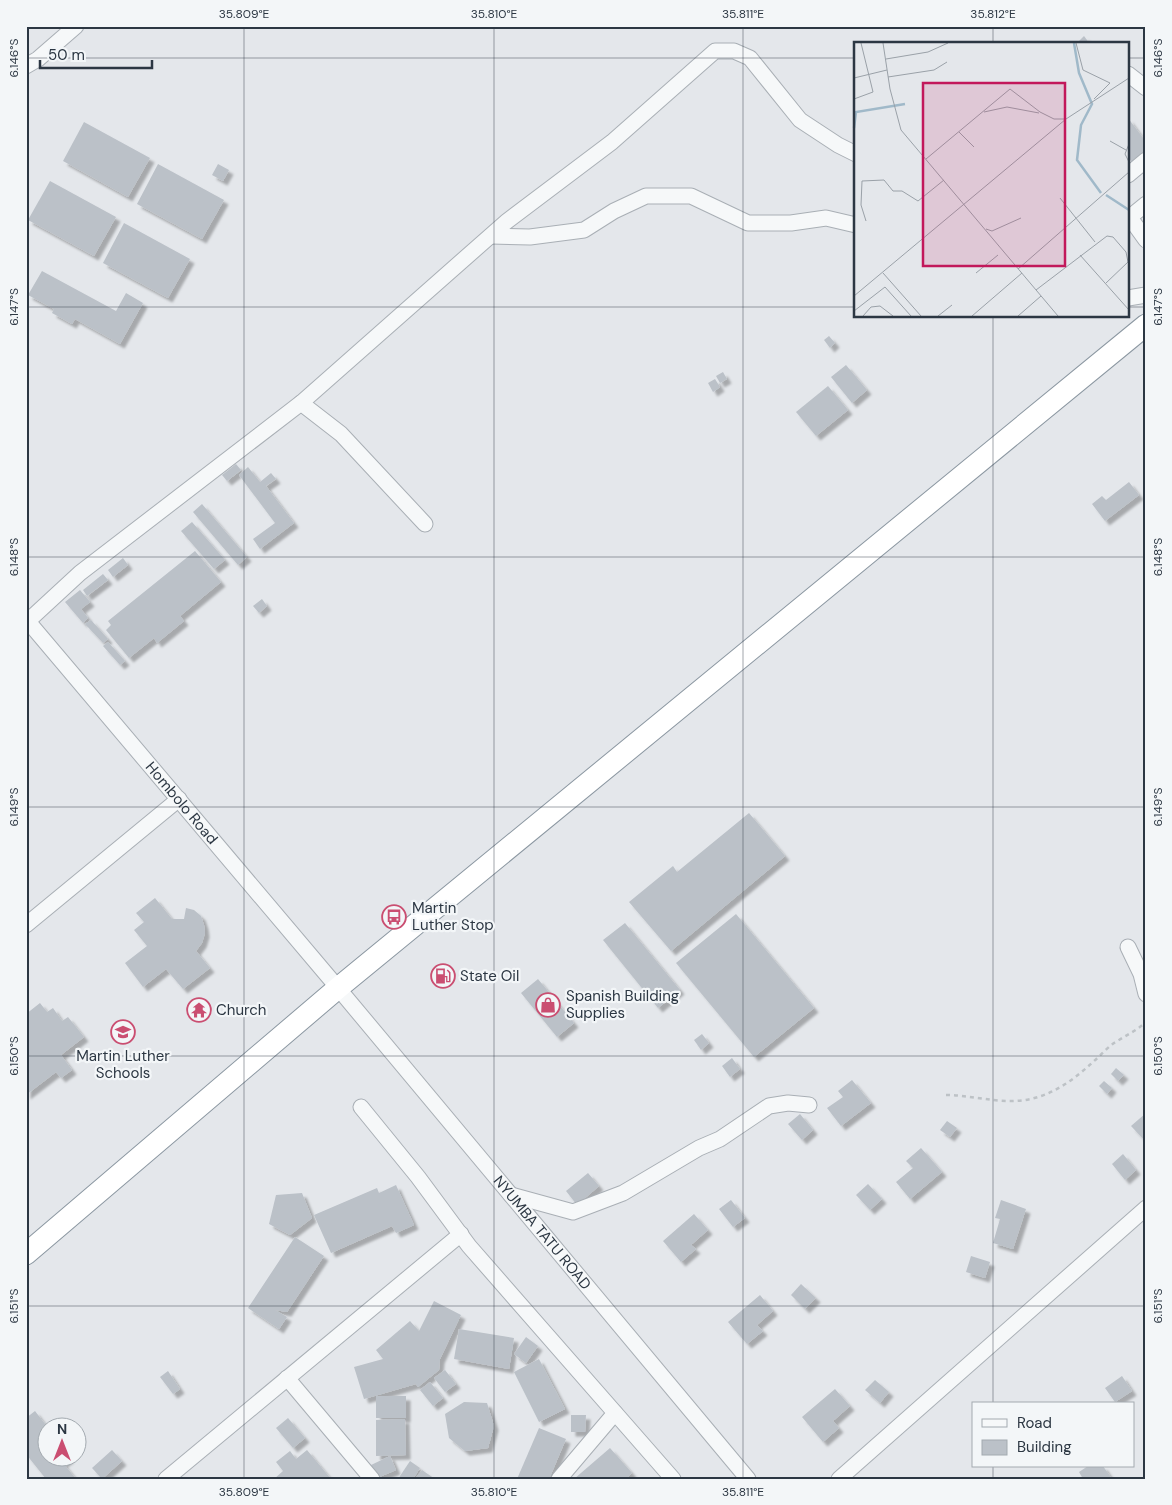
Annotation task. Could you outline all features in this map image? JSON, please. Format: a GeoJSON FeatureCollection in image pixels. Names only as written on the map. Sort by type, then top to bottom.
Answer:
{"type":"FeatureCollection","features":[{"type":"Feature","properties":{"kind":"highway"},"geometry":{"type":"LineString","coordinates":[[26,1254],[338,988],[1146,325]]}},
{"type":"Feature","properties":{"kind":"street"},"geometry":{"type":"LineString","coordinates":[[26,66],[38,59],[76,26]]}},
{"type":"Feature","properties":{"kind":"street"},"geometry":{"type":"LineString","coordinates":[[27,620],[80,574],[302,403],[506,222],[612,142],[715,51],[734,51],[750,58],[800,120],[838,145],[854,153]]}},
{"type":"Feature","properties":{"kind":"street"},"geometry":{"type":"LineString","coordinates":[[1130,76],[1146,88]]}},
{"type":"Feature","properties":{"kind":"street"},"geometry":{"type":"LineString","coordinates":[[1130,173],[1146,160]]}},
{"type":"Feature","properties":{"kind":"street"},"geometry":{"type":"LineString","coordinates":[[491,236],[530,237],[584,230],[614,211],[646,196],[691,196],[748,223],[791,223],[826,218],[854,225]]}},
{"type":"Feature","properties":{"kind":"street"},"geometry":{"type":"LineString","coordinates":[[1130,215],[1146,204]]}},
{"type":"Feature","properties":{"kind":"street"},"geometry":{"type":"LineString","coordinates":[[1130,217],[1146,240]]}},
{"type":"Feature","properties":{"kind":"street"},"geometry":{"type":"LineString","coordinates":[[1130,298],[1146,295]]}},
{"type":"Feature","properties":{"kind":"street"},"geometry":{"type":"LineString","coordinates":[[302,403],[341,434],[425,524]]}},
{"type":"Feature","properties":{"kind":"street","name":"Hombolo Road"},"geometry":{"type":"LineString","coordinates":[[27,620],[338,988]]}},
{"type":"Feature","properties":{"kind":"street"},"geometry":{"type":"LineString","coordinates":[[26,925],[178,799]]}},
{"type":"Feature","properties":{"kind":"street"},"geometry":{"type":"LineString","coordinates":[[1128,946],[1141,974],[1146,994]]}},
{"type":"Feature","properties":{"kind":"street","name":"NYUMBA TATU ROAD"},"geometry":{"type":"LineString","coordinates":[[338,988],[748,1479]]}},
{"type":"Feature","properties":{"kind":"street"},"geometry":{"type":"LineString","coordinates":[[511,1195],[573,1212],[623,1193],[699,1148],[720,1139],[768,1106],[788,1103],[809,1106]]}},
{"type":"Feature","properties":{"kind":"street"},"geometry":{"type":"LineString","coordinates":[[361,1107],[418,1177],[469,1246],[673,1479]]}},
{"type":"Feature","properties":{"kind":"street"},"geometry":{"type":"LineString","coordinates":[[839,1479],[1146,1208]]}},
{"type":"Feature","properties":{"kind":"street"},"geometry":{"type":"LineString","coordinates":[[166,1479],[460,1234]]}},
{"type":"Feature","properties":{"kind":"street"},"geometry":{"type":"LineString","coordinates":[[287,1378],[372,1479]]}},
{"type":"Feature","properties":{"kind":"street"},"geometry":{"type":"LineString","coordinates":[[560,1479],[615,1413]]}},
{"type":"Feature","properties":{"kind":"path"},"geometry":{"type":"LineString","coordinates":[[946,1094],[960,1094],[993,1100],[1025,1100],[1046,1094],[1070,1082],[1114,1044],[1135,1032],[1146,1022]]}},
{"type":"Feature","properties":{"kind":"building"},"geometry":{"type":"Polygon","coordinates":[[[1084,36],[1088,42],[1078,42],[1084,36]]]}},
{"type":"Feature","properties":{"kind":"building"},"geometry":{"type":"Polygon","coordinates":[[[1130,121],[1146,142],[1146,156],[1134,165],[1130,160],[1130,121]]]}},
{"type":"Feature","properties":{"kind":"building"},"geometry":{"type":"Polygon","coordinates":[[[84,122],[150,158],[128,197],[63,161],[84,122]]]}},
{"type":"Feature","properties":{"kind":"building"},"geometry":{"type":"Polygon","coordinates":[[[158,164],[224,200],[202,239],[137,204],[158,164]]]}},
{"type":"Feature","properties":{"kind":"building"},"geometry":{"type":"Polygon","coordinates":[[[218,164],[229,170],[223,181],[212,175],[218,164]]]}},
{"type":"Feature","properties":{"kind":"building"},"geometry":{"type":"Polygon","coordinates":[[[50,181],[116,217],[94,256],[28,220],[50,181]]]}},
{"type":"Feature","properties":{"kind":"building"},"geometry":{"type":"Polygon","coordinates":[[[124,223],[190,259],[168,298],[103,263],[124,223]]]}},
{"type":"Feature","properties":{"kind":"building"},"geometry":{"type":"Polygon","coordinates":[[[42,271],[116,311],[126,293],[143,303],[120,344],[75,319],[72,324],[52,313],[54,309],[28,295],[42,271]]]}},
{"type":"Feature","properties":{"kind":"building"},"geometry":{"type":"Polygon","coordinates":[[[829,336],[835,343],[830,348],[824,340],[829,336]]]}},
{"type":"Feature","properties":{"kind":"building"},"geometry":{"type":"Polygon","coordinates":[[[846,365],[867,390],[852,403],[831,377],[846,365]]]}},
{"type":"Feature","properties":{"kind":"building"},"geometry":{"type":"Polygon","coordinates":[[[723,372],[727,379],[720,383],[716,376],[723,372]]]}},
{"type":"Feature","properties":{"kind":"building"},"geometry":{"type":"Polygon","coordinates":[[[715,379],[720,387],[713,392],[708,383],[715,379]]]}},
{"type":"Feature","properties":{"kind":"building"},"geometry":{"type":"Polygon","coordinates":[[[828,386],[848,410],[816,436],[796,412],[828,386]]]}},
{"type":"Feature","properties":{"kind":"building"},"geometry":{"type":"Polygon","coordinates":[[[236,464],[241,470],[227,481],[222,475],[236,464]]]}},
{"type":"Feature","properties":{"kind":"building"},"geometry":{"type":"Polygon","coordinates":[[[248,467],[260,482],[271,473],[276,479],[266,486],[294,523],[260,549],[253,539],[275,523],[239,475],[248,467]]]}},
{"type":"Feature","properties":{"kind":"building"},"geometry":{"type":"Polygon","coordinates":[[[1129,482],[1139,495],[1105,521],[1092,504],[1102,496],[1106,500],[1129,482]]]}},
{"type":"Feature","properties":{"kind":"building"},"geometry":{"type":"Polygon","coordinates":[[[202,504],[247,557],[238,565],[193,512],[202,504]]]}},
{"type":"Feature","properties":{"kind":"building"},"geometry":{"type":"Polygon","coordinates":[[[192,522],[225,560],[214,569],[181,531],[192,522]]]}},
{"type":"Feature","properties":{"kind":"building"},"geometry":{"type":"Polygon","coordinates":[[[195,551],[221,582],[180,616],[184,621],[157,643],[154,638],[129,658],[106,630],[111,625],[108,621],[195,551]]]}},
{"type":"Feature","properties":{"kind":"building"},"geometry":{"type":"Polygon","coordinates":[[[123,558],[128,565],[113,577],[108,570],[123,558]]]}},
{"type":"Feature","properties":{"kind":"building"},"geometry":{"type":"Polygon","coordinates":[[[103,574],[108,580],[87,596],[83,590],[103,574]]]}},
{"type":"Feature","properties":{"kind":"building"},"geometry":{"type":"Polygon","coordinates":[[[80,590],[90,602],[81,609],[88,618],[83,623],[65,602],[80,590]]]}},
{"type":"Feature","properties":{"kind":"building"},"geometry":{"type":"Polygon","coordinates":[[[262,599],[267,606],[259,613],[253,606],[262,599]]]}},
{"type":"Feature","properties":{"kind":"building"},"geometry":{"type":"Polygon","coordinates":[[[91,620],[108,639],[103,643],[85,624],[91,620]]]}},
{"type":"Feature","properties":{"kind":"building"},"geometry":{"type":"Polygon","coordinates":[[[108,642],[125,661],[120,665],[103,646],[108,642]]]}},
{"type":"Feature","properties":{"kind":"building"},"geometry":{"type":"Polygon","coordinates":[[[749,813],[785,856],[671,951],[629,902],[673,866],[677,872],[749,813]]]}},
{"type":"Feature","properties":{"kind":"building"},"geometry":{"type":"Polygon","coordinates":[[[155,898],[172,919],[184,919],[186,908],[194,910],[201,916],[204,925],[205,933],[202,943],[196,951],[210,968],[183,989],[166,969],[143,987],[125,963],[147,946],[134,930],[144,922],[136,913],[155,898]]]}},
{"type":"Feature","properties":{"kind":"building"},"geometry":{"type":"Polygon","coordinates":[[[736,914],[814,1008],[754,1057],[676,963],[736,914]]]}},
{"type":"Feature","properties":{"kind":"building"},"geometry":{"type":"Polygon","coordinates":[[[625,923],[680,990],[658,1008],[603,940],[625,923]]]}},
{"type":"Feature","properties":{"kind":"building"},"geometry":{"type":"Polygon","coordinates":[[[538,979],[574,1023],[557,1037],[521,993],[538,979]]]}},
{"type":"Feature","properties":{"kind":"building"},"geometry":{"type":"Polygon","coordinates":[[[40,1003],[47,1012],[53,1008],[62,1021],[68,1017],[84,1037],[61,1055],[72,1070],[61,1078],[56,1072],[26,1095],[26,1014],[40,1003]]]}},
{"type":"Feature","properties":{"kind":"building"},"geometry":{"type":"Polygon","coordinates":[[[702,1034],[709,1043],[701,1050],[694,1040],[702,1034]]]}},
{"type":"Feature","properties":{"kind":"building"},"geometry":{"type":"Polygon","coordinates":[[[732,1058],[740,1069],[730,1077],[722,1066],[732,1058]]]}},
{"type":"Feature","properties":{"kind":"building"},"geometry":{"type":"Polygon","coordinates":[[[1116,1068],[1124,1075],[1118,1081],[1111,1074],[1116,1068]]]}},
{"type":"Feature","properties":{"kind":"building"},"geometry":{"type":"Polygon","coordinates":[[[852,1080],[871,1103],[841,1126],[827,1108],[843,1097],[838,1091],[852,1080]]]}},
{"type":"Feature","properties":{"kind":"building"},"geometry":{"type":"Polygon","coordinates":[[[1104,1081],[1112,1088],[1107,1094],[1099,1086],[1104,1081]]]}},
{"type":"Feature","properties":{"kind":"building"},"geometry":{"type":"Polygon","coordinates":[[[1146,1113],[1146,1142],[1131,1126],[1146,1113]]]}},
{"type":"Feature","properties":{"kind":"building"},"geometry":{"type":"Polygon","coordinates":[[[800,1114],[813,1130],[802,1140],[788,1124],[800,1114]]]}},
{"type":"Feature","properties":{"kind":"building"},"geometry":{"type":"Polygon","coordinates":[[[947,1121],[957,1128],[950,1137],[940,1130],[947,1121]]]}},
{"type":"Feature","properties":{"kind":"building"},"geometry":{"type":"Polygon","coordinates":[[[921,1148],[942,1172],[910,1199],[896,1182],[913,1168],[906,1161],[921,1148]]]}},
{"type":"Feature","properties":{"kind":"building"},"geometry":{"type":"Polygon","coordinates":[[[1123,1154],[1136,1170],[1125,1180],[1112,1164],[1123,1154]]]}},
{"type":"Feature","properties":{"kind":"building"},"geometry":{"type":"Polygon","coordinates":[[[588,1173],[599,1186],[577,1205],[566,1191],[588,1173]]]}},
{"type":"Feature","properties":{"kind":"building"},"geometry":{"type":"Polygon","coordinates":[[[868,1184],[882,1199],[870,1210],[856,1195],[868,1184]]]}},
{"type":"Feature","properties":{"kind":"building"},"geometry":{"type":"Polygon","coordinates":[[[396,1185],[414,1225],[396,1233],[392,1226],[331,1253],[314,1215],[377,1188],[379,1193],[396,1185]]]}},
{"type":"Feature","properties":{"kind":"building"},"geometry":{"type":"Polygon","coordinates":[[[302,1193],[312,1218],[290,1235],[269,1224],[276,1195],[302,1193]]]}},
{"type":"Feature","properties":{"kind":"building"},"geometry":{"type":"Polygon","coordinates":[[[731,1200],[745,1218],[733,1227],[719,1209],[731,1200]]]}},
{"type":"Feature","properties":{"kind":"building"},"geometry":{"type":"Polygon","coordinates":[[[1001,1200],[1026,1209],[1013,1249],[993,1243],[1000,1219],[995,1218],[1001,1200]]]}},
{"type":"Feature","properties":{"kind":"building"},"geometry":{"type":"Polygon","coordinates":[[[694,1214],[708,1230],[691,1245],[696,1249],[681,1262],[663,1241],[694,1214]]]}},
{"type":"Feature","properties":{"kind":"building"},"geometry":{"type":"Polygon","coordinates":[[[295,1237],[324,1256],[287,1312],[275,1310],[287,1317],[279,1329],[248,1308],[295,1237]]]}},
{"type":"Feature","properties":{"kind":"building"},"geometry":{"type":"Polygon","coordinates":[[[971,1256],[990,1262],[985,1278],[966,1272],[971,1256]]]}},
{"type":"Feature","properties":{"kind":"building"},"geometry":{"type":"Polygon","coordinates":[[[801,1284],[816,1298],[805,1309],[791,1295],[801,1284]]]}},
{"type":"Feature","properties":{"kind":"building"},"geometry":{"type":"Polygon","coordinates":[[[760,1295],[773,1311],[757,1325],[763,1331],[747,1344],[728,1322],[760,1295]]]}},
{"type":"Feature","properties":{"kind":"building"},"geometry":{"type":"Polygon","coordinates":[[[434,1301],[461,1315],[440,1359],[439,1370],[418,1387],[416,1384],[364,1399],[354,1367],[383,1359],[376,1350],[410,1321],[419,1331],[434,1301]]]}},
{"type":"Feature","properties":{"kind":"building"},"geometry":{"type":"Polygon","coordinates":[[[459,1329],[514,1338],[509,1369],[454,1359],[459,1329]]]}},
{"type":"Feature","properties":{"kind":"building"},"geometry":{"type":"Polygon","coordinates":[[[526,1337],[538,1346],[526,1363],[514,1354],[526,1337]]]}},
{"type":"Feature","properties":{"kind":"building"},"geometry":{"type":"Polygon","coordinates":[[[539,1359],[565,1409],[539,1422],[514,1372],[539,1359]]]}},
{"type":"Feature","properties":{"kind":"building"},"geometry":{"type":"Polygon","coordinates":[[[445,1370],[456,1384],[445,1392],[434,1378],[445,1370]]]}},
{"type":"Feature","properties":{"kind":"building"},"geometry":{"type":"Polygon","coordinates":[[[168,1371],[180,1389],[173,1394],[160,1377],[168,1371]]]}},
{"type":"Feature","properties":{"kind":"building"},"geometry":{"type":"Polygon","coordinates":[[[1122,1376],[1132,1391],[1115,1402],[1105,1388],[1122,1376]]]}},
{"type":"Feature","properties":{"kind":"building"},"geometry":{"type":"Polygon","coordinates":[[[875,1380],[889,1392],[880,1403],[865,1390],[875,1380]]]}},
{"type":"Feature","properties":{"kind":"building"},"geometry":{"type":"Polygon","coordinates":[[[430,1382],[443,1398],[433,1406],[420,1390],[430,1382]]]}},
{"type":"Feature","properties":{"kind":"building"},"geometry":{"type":"Polygon","coordinates":[[[835,1389],[850,1406],[833,1421],[839,1428],[823,1442],[802,1417],[835,1389]]]}},
{"type":"Feature","properties":{"kind":"building"},"geometry":{"type":"Polygon","coordinates":[[[376,1396],[406,1396],[406,1418],[376,1418],[376,1396]]]}},
{"type":"Feature","properties":{"kind":"building"},"geometry":{"type":"Polygon","coordinates":[[[464,1402],[487,1403],[494,1426],[488,1448],[465,1451],[449,1438],[445,1414],[464,1402]]]}},
{"type":"Feature","properties":{"kind":"building"},"geometry":{"type":"Polygon","coordinates":[[[35,1411],[40,1418],[38,1418],[38,1468],[67,1468],[76,1479],[46,1479],[26,1454],[26,1418],[35,1411]]]}},
{"type":"Feature","properties":{"kind":"building"},"geometry":{"type":"Polygon","coordinates":[[[571,1415],[586,1415],[585,1432],[571,1432],[571,1415]]]}},
{"type":"Feature","properties":{"kind":"building"},"geometry":{"type":"Polygon","coordinates":[[[288,1418],[305,1438],[293,1448],[276,1428],[288,1418]]]}},
{"type":"Feature","properties":{"kind":"building"},"geometry":{"type":"Polygon","coordinates":[[[405,1419],[406,1455],[376,1456],[376,1420],[405,1419]]]}},
{"type":"Feature","properties":{"kind":"building"},"geometry":{"type":"Polygon","coordinates":[[[539,1428],[566,1439],[549,1479],[517,1479],[539,1428]]]}},
{"type":"Feature","properties":{"kind":"building"},"geometry":{"type":"Polygon","coordinates":[[[610,1448],[632,1473],[626,1479],[574,1479],[610,1448]]]}},
{"type":"Feature","properties":{"kind":"building"},"geometry":{"type":"Polygon","coordinates":[[[112,1450],[122,1461],[102,1479],[92,1468],[112,1450]]]}},
{"type":"Feature","properties":{"kind":"building"},"geometry":{"type":"Polygon","coordinates":[[[307,1450],[331,1479],[274,1479],[283,1471],[276,1462],[290,1451],[296,1459],[307,1450]]]}},
{"type":"Feature","properties":{"kind":"building"},"geometry":{"type":"Polygon","coordinates":[[[390,1456],[396,1470],[377,1478],[371,1465],[390,1456]]]}},
{"type":"Feature","properties":{"kind":"building"},"geometry":{"type":"Polygon","coordinates":[[[410,1461],[420,1468],[413,1479],[398,1479],[410,1461]]]}},
{"type":"Feature","properties":{"kind":"building"},"geometry":{"type":"Polygon","coordinates":[[[1085,1468],[1104,1468],[1112,1479],[1083,1479],[1079,1472],[1085,1468]]]}},
{"type":"Feature","properties":{"kind":"building"},"geometry":{"type":"Polygon","coordinates":[[[422,1470],[435,1479],[415,1479],[422,1470]]]}},
{"type":"Feature","properties":{"kind":"place","name":"Martin Luther Stop"},"geometry":{"type":"Point","coordinates":[394,917]}},
{"type":"Feature","properties":{"kind":"place","name":"State Oil"},"geometry":{"type":"Point","coordinates":[443,976]}},
{"type":"Feature","properties":{"kind":"place","name":"Spanish Building Supplies"},"geometry":{"type":"Point","coordinates":[548,1005]}},
{"type":"Feature","properties":{"kind":"place","name":"Church"},"geometry":{"type":"Point","coordinates":[199,1010]}},
{"type":"Feature","properties":{"kind":"place","name":"Martin Luther Schools"},"geometry":{"type":"Point","coordinates":[123,1032]}}]}
